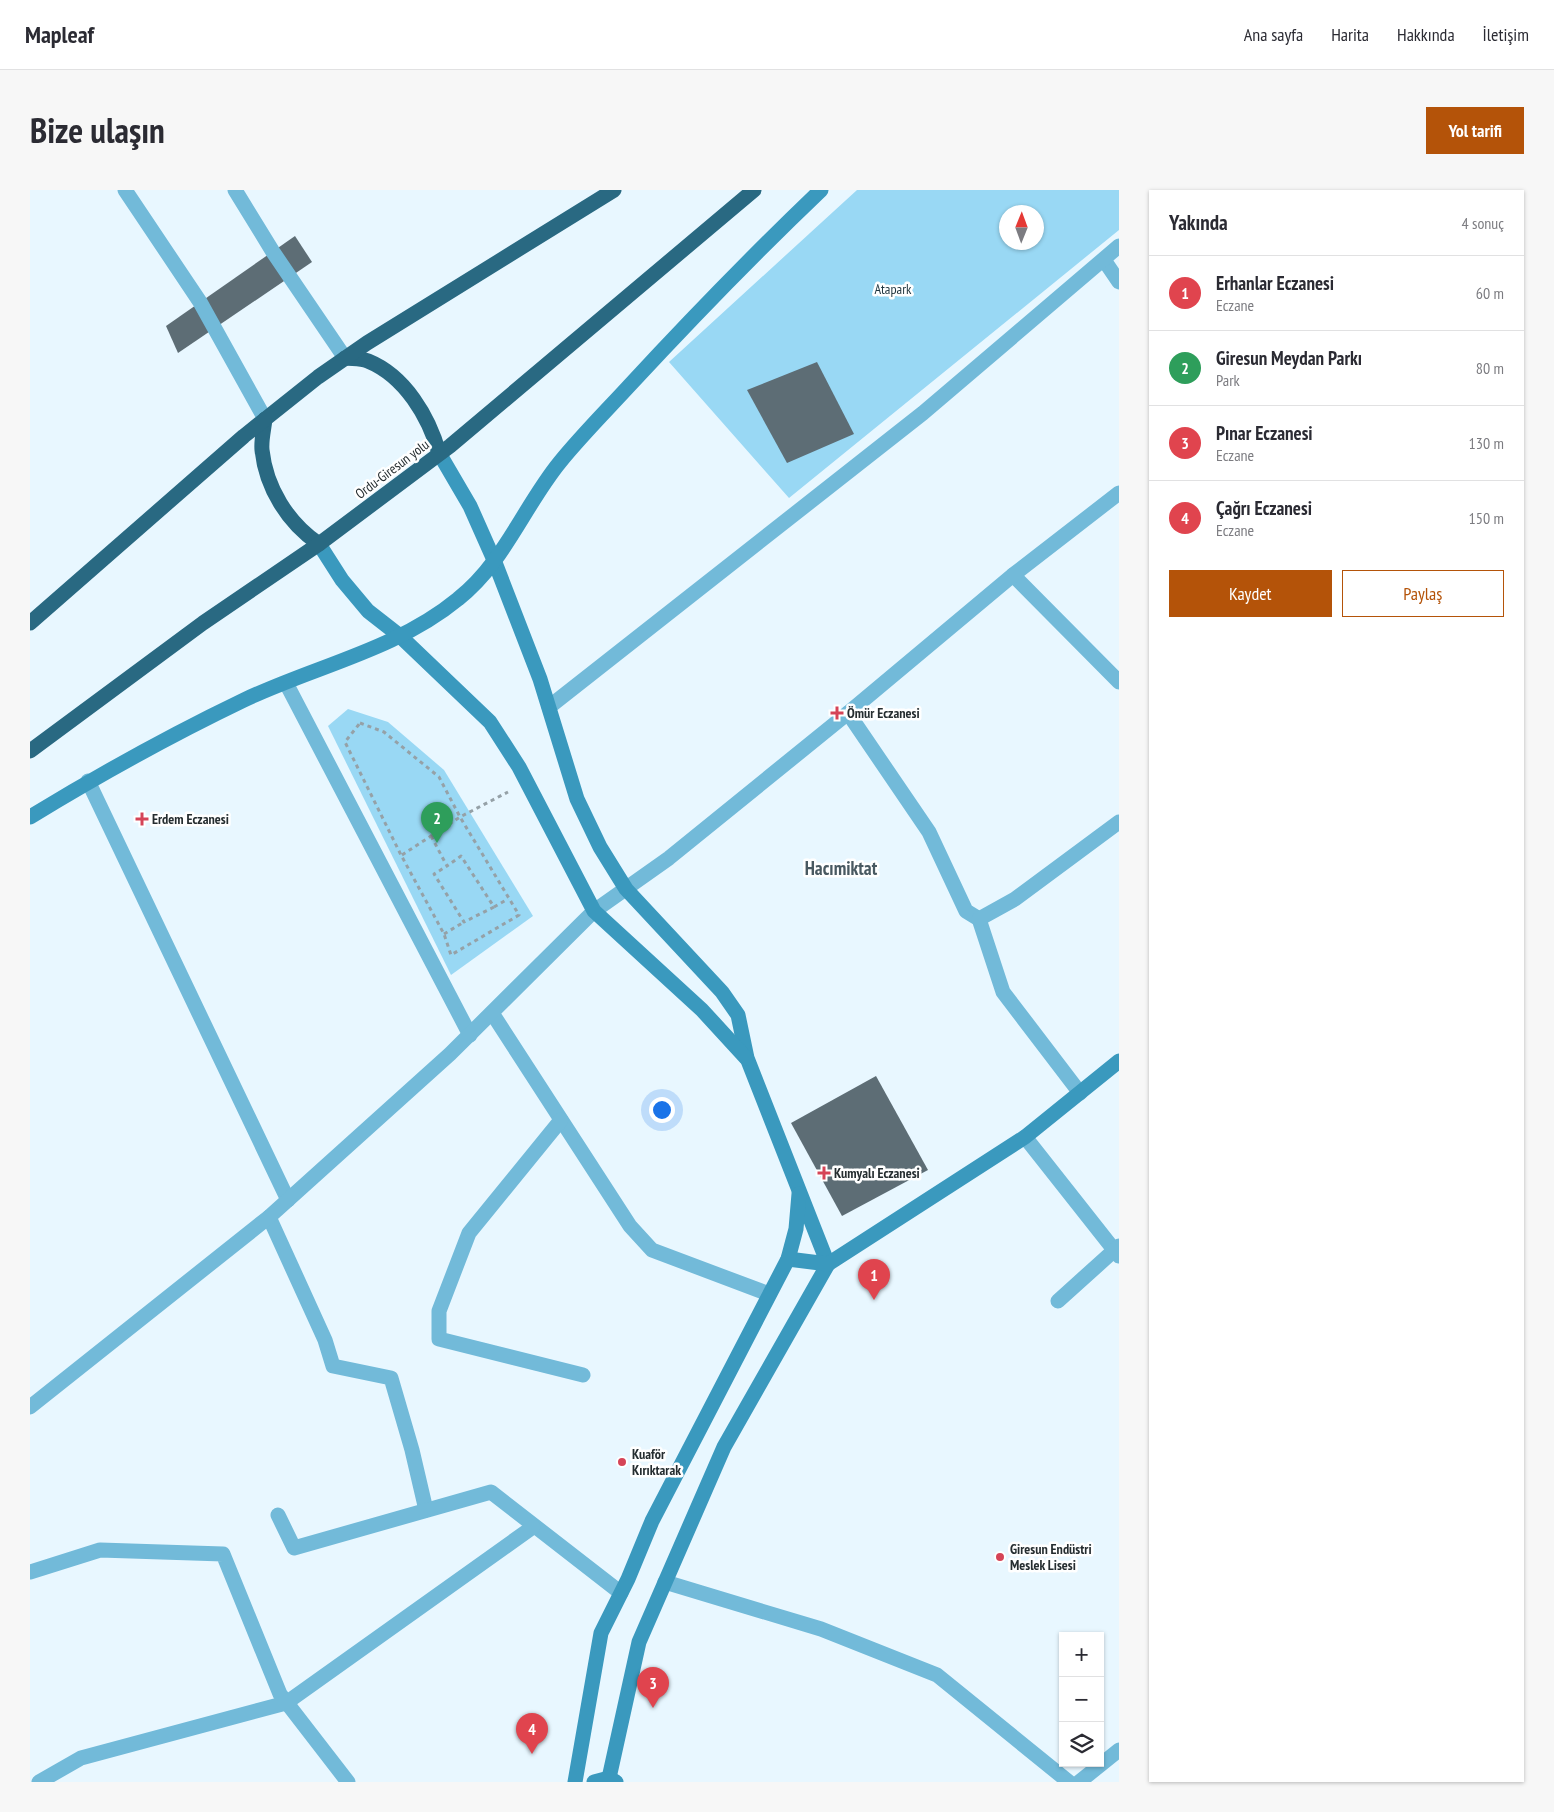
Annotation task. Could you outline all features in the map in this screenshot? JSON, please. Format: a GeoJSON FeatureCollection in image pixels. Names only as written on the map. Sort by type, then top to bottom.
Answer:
{"type":"FeatureCollection","features":[{"type":"Feature","properties":{"kind":"highway"},"geometry":{"type":"LineString","coordinates":[[30,623],[265,419],[345,358],[614,190]]}},
{"type":"Feature","properties":{"kind":"highway","name":"Ordu-Giresun yolu"},"geometry":{"type":"LineString","coordinates":[[30,751],[203,623],[319,544],[450,446],[754,190]]}},
{"type":"Feature","properties":{"kind":"highway"},"geometry":{"type":"LineString","coordinates":[[345,358],[367,360],[380,368],[408,393],[428,422],[439,453]]}},
{"type":"Feature","properties":{"kind":"highway"},"geometry":{"type":"LineString","coordinates":[[265,419],[262,449],[269,479],[286,514],[301,532],[319,544]]}},
{"type":"Feature","properties":{"kind":"street"},"geometry":{"type":"LineString","coordinates":[[125,190],[200,302],[265,419]]}},
{"type":"Feature","properties":{"kind":"street"},"geometry":{"type":"LineString","coordinates":[[235,190],[273,252],[345,358]]}},
{"type":"Feature","properties":{"kind":"street"},"geometry":{"type":"LineString","coordinates":[[30,817],[88,781],[244,700],[420,627],[460,598],[494,560],[559,463],[675,336],[821,190]]}},
{"type":"Feature","properties":{"kind":"street"},"geometry":{"type":"LineString","coordinates":[[549,707],[923,413],[1119,246]]}},
{"type":"Feature","properties":{"kind":"street"},"geometry":{"type":"LineString","coordinates":[[1104,260],[1119,282]]}},
{"type":"Feature","properties":{"kind":"street"},"geometry":{"type":"LineString","coordinates":[[439,453],[470,506],[494,560],[549,707],[577,799],[600,847],[626,889],[722,992],[738,1015],[747,1058],[828,1264]]}},
{"type":"Feature","properties":{"kind":"street"},"geometry":{"type":"LineString","coordinates":[[30,1407],[269,1217],[470,1035],[594,910],[669,858],[848,713],[1013,575],[1119,493]]}},
{"type":"Feature","properties":{"kind":"street"},"geometry":{"type":"LineString","coordinates":[[319,544],[342,580],[368,611],[400,636],[459,690],[490,722],[527,782],[594,910],[702,1010],[747,1058]]}},
{"type":"Feature","properties":{"kind":"street"},"geometry":{"type":"LineString","coordinates":[[1013,575],[1119,682]]}},
{"type":"Feature","properties":{"kind":"street"},"geometry":{"type":"LineString","coordinates":[[286,683],[470,1035]]}},
{"type":"Feature","properties":{"kind":"street"},"geometry":{"type":"LineString","coordinates":[[848,713],[929,832],[966,911],[978,919],[1003,992],[1080,1092]]}},
{"type":"Feature","properties":{"kind":"street"},"geometry":{"type":"LineString","coordinates":[[88,781],[288,1200]]}},
{"type":"Feature","properties":{"kind":"street"},"geometry":{"type":"LineString","coordinates":[[978,919],[1015,899],[1119,822]]}},
{"type":"Feature","properties":{"kind":"street"},"geometry":{"type":"LineString","coordinates":[[492,1013],[630,1226],[652,1250],[769,1294]]}},
{"type":"Feature","properties":{"kind":"street"},"geometry":{"type":"LineString","coordinates":[[594,1782],[613,1780],[639,1642],[724,1447],[828,1264],[1025,1137],[1119,1061]]}},
{"type":"Feature","properties":{"kind":"street"},"geometry":{"type":"LineString","coordinates":[[561,1120],[469,1233],[439,1311],[439,1339],[583,1375]]}},
{"type":"Feature","properties":{"kind":"street"},"geometry":{"type":"LineString","coordinates":[[1025,1137],[1117,1250],[1058,1301]]}},
{"type":"Feature","properties":{"kind":"street"},"geometry":{"type":"LineString","coordinates":[[575,1782],[600,1633],[621,1593],[652,1521],[788,1260],[796,1229],[799,1187]]}},
{"type":"Feature","properties":{"kind":"street"},"geometry":{"type":"LineString","coordinates":[[269,1217],[325,1340],[333,1366],[391,1378],[412,1450],[426,1510]]}},
{"type":"Feature","properties":{"kind":"street"},"geometry":{"type":"LineString","coordinates":[[788,1260],[828,1264]]}},
{"type":"Feature","properties":{"kind":"street"},"geometry":{"type":"LineString","coordinates":[[278,1515],[294,1548],[491,1492],[533,1527],[621,1593]]}},
{"type":"Feature","properties":{"kind":"street"},"geometry":{"type":"LineString","coordinates":[[39,1782],[81,1758],[286,1703],[533,1527]]}},
{"type":"Feature","properties":{"kind":"street"},"geometry":{"type":"LineString","coordinates":[[30,1572],[100,1550],[223,1554],[280,1694],[348,1782]]}},
{"type":"Feature","properties":{"kind":"street"},"geometry":{"type":"LineString","coordinates":[[665,1582],[821,1629],[937,1675],[1069,1782]]}},
{"type":"Feature","properties":{"kind":"street"},"geometry":{"type":"LineString","coordinates":[[1079,1782],[1119,1750]]}},
{"type":"Feature","properties":{"kind":"path"},"geometry":{"type":"LineString","coordinates":[[360,723],[384,732],[440,777],[460,817],[519,915],[451,955],[444,934],[401,855],[345,742],[360,723]]}},
{"type":"Feature","properties":{"kind":"path"},"geometry":{"type":"LineString","coordinates":[[401,855],[460,817],[527,782]]}},
{"type":"Feature","properties":{"kind":"path"},"geometry":{"type":"LineString","coordinates":[[431,836],[446,866]]}},
{"type":"Feature","properties":{"kind":"path"},"geometry":{"type":"LineString","coordinates":[[464,922],[434,874],[461,856],[494,907]]}},
{"type":"Feature","properties":{"kind":"path"},"geometry":{"type":"LineString","coordinates":[[444,934],[508,899]]}},
{"type":"Feature","properties":{"kind":"green space","name":"Atapark"},"geometry":{"type":"Polygon","coordinates":[[[857,190],[1119,190],[1119,230],[789,498],[669,362],[857,190]]]}},
{"type":"Feature","properties":{"kind":"green space"},"geometry":{"type":"Polygon","coordinates":[[[348,709],[388,722],[444,770],[533,916],[451,975],[328,726],[348,709]]]}},
{"type":"Feature","properties":{"kind":"building"},"geometry":{"type":"Polygon","coordinates":[[[295,236],[312,262],[178,353],[166,326],[295,236]]]}},
{"type":"Feature","properties":{"kind":"building"},"geometry":{"type":"Polygon","coordinates":[[[817,362],[854,434],[787,463],[747,390],[817,362]]]}},
{"type":"Feature","properties":{"kind":"building"},"geometry":{"type":"Polygon","coordinates":[[[876,1076],[928,1170],[842,1216],[791,1123],[876,1076]]]}},
{"type":"Feature","properties":{"kind":"place","name":"Ömür Eczanesi"},"geometry":{"type":"Point","coordinates":[837,713]}},
{"type":"Feature","properties":{"kind":"place","name":"Erdem Eczanesi"},"geometry":{"type":"Point","coordinates":[142,819]}},
{"type":"Feature","properties":{"kind":"place","name":"Giresun Meydan Parkı"},"geometry":{"type":"Point","coordinates":[437,843]}},
{"type":"Feature","properties":{"kind":"place","name":"Kumyalı Eczanesi"},"geometry":{"type":"Point","coordinates":[824,1173]}},
{"type":"Feature","properties":{"kind":"place","name":"Erhanlar Eczanesi"},"geometry":{"type":"Point","coordinates":[874,1300]}},
{"type":"Feature","properties":{"kind":"place","name":"Kuaför Kırıktarak"},"geometry":{"type":"Point","coordinates":[622,1462]}},
{"type":"Feature","properties":{"kind":"place","name":"Giresun Endüstri Meslek Lisesi"},"geometry":{"type":"Point","coordinates":[1000,1557]}},
{"type":"Feature","properties":{"kind":"place","name":"Pınar Eczanesi"},"geometry":{"type":"Point","coordinates":[653,1708]}},
{"type":"Feature","properties":{"kind":"place","name":"Çağrı Eczanesi"},"geometry":{"type":"Point","coordinates":[532,1754]}},
{"type":"Feature","properties":{"kind":"district","name":"Hacımiktat"},"geometry":{"type":"Point","coordinates":[841,868]}}]}
